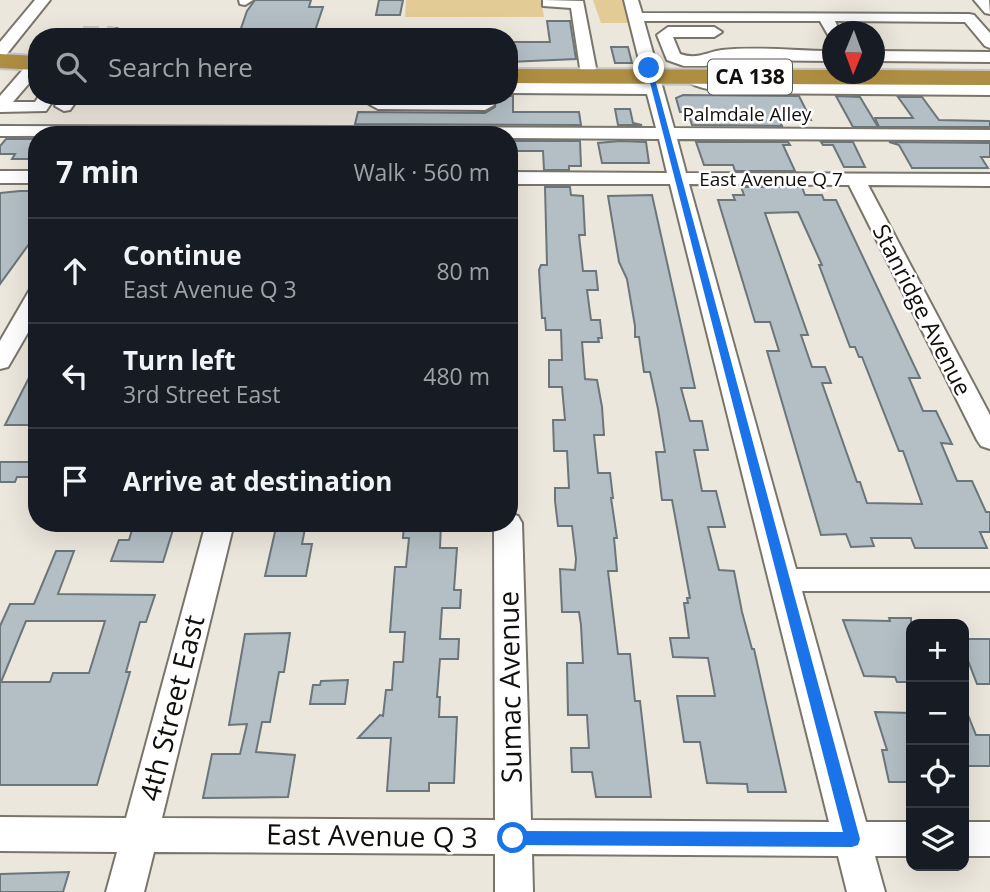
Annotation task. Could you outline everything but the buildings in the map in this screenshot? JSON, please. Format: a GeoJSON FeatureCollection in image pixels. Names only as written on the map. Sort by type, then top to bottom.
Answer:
{"type":"FeatureCollection","features":[{"type":"Feature","properties":{"kind":"highway"},"geometry":{"type":"LineString","coordinates":[[0,52],[28,62]]}},
{"type":"Feature","properties":{"kind":"highway"},"geometry":{"type":"LineString","coordinates":[[0,61],[28,63]]}},
{"type":"Feature","properties":{"kind":"highway","name":"CA 138"},"geometry":{"type":"LineString","coordinates":[[518,85],[587,68],[651,78],[990,78]]}},
{"type":"Feature","properties":{"kind":"highway","name":"CA 138"},"geometry":{"type":"LineString","coordinates":[[518,88],[822,69]]}},
{"type":"Feature","properties":{"kind":"highway"},"geometry":{"type":"LineString","coordinates":[[885,69],[990,69]]}},
{"type":"Feature","properties":{"kind":"street"},"geometry":{"type":"LineString","coordinates":[[0,52],[43,0]]}},
{"type":"Feature","properties":{"kind":"street"},"geometry":{"type":"LineString","coordinates":[[666,0],[672,17]]}},
{"type":"Feature","properties":{"kind":"street"},"geometry":{"type":"LineString","coordinates":[[981,0],[990,10]]}},
{"type":"Feature","properties":{"kind":"street"},"geometry":{"type":"LineString","coordinates":[[548,3],[578,4],[587,68]]}},
{"type":"Feature","properties":{"kind":"street"},"geometry":{"type":"LineString","coordinates":[[866,892],[667,134],[634,22],[672,17],[990,18]]}},
{"type":"Feature","properties":{"kind":"street"},"geometry":{"type":"LineString","coordinates":[[825,17],[827,21]]}},
{"type":"Feature","properties":{"kind":"street"},"geometry":{"type":"LineString","coordinates":[[969,18],[989,45]]}},
{"type":"Feature","properties":{"kind":"street"},"geometry":{"type":"LineString","coordinates":[[714,32],[668,32],[665,35],[673,57],[677,60],[714,60],[722,55],[822,56]]}},
{"type":"Feature","properties":{"kind":"street"},"geometry":{"type":"LineString","coordinates":[[885,56],[989,45]]}},
{"type":"Feature","properties":{"kind":"street"},"geometry":{"type":"LineString","coordinates":[[0,107],[28,73]]}},
{"type":"Feature","properties":{"kind":"street"},"geometry":{"type":"LineString","coordinates":[[690,77],[707,84],[734,88],[990,90]]}},
{"type":"Feature","properties":{"kind":"street"},"geometry":{"type":"LineString","coordinates":[[518,95],[544,105]]}},
{"type":"Feature","properties":{"kind":"street"},"geometry":{"type":"LineString","coordinates":[[0,107],[41,105]]}},
{"type":"Feature","properties":{"kind":"street"},"geometry":{"type":"LineString","coordinates":[[0,113],[32,114]]}},
{"type":"Feature","properties":{"kind":"street","name":"Palmdale Alley"},"geometry":{"type":"LineString","coordinates":[[0,131],[28,131]]}},
{"type":"Feature","properties":{"kind":"street","name":"Palmdale Alley"},"geometry":{"type":"LineString","coordinates":[[518,133],[990,135]]}},
{"type":"Feature","properties":{"kind":"street"},"geometry":{"type":"LineString","coordinates":[[0,177],[28,177]]}},
{"type":"Feature","properties":{"kind":"street","name":"East Avenue Q 7"},"geometry":{"type":"LineString","coordinates":[[518,178],[989,181]]}},
{"type":"Feature","properties":{"kind":"street","name":"Stanridge Avenue"},"geometry":{"type":"LineString","coordinates":[[855,179],[990,440]]}},
{"type":"Feature","properties":{"kind":"street"},"geometry":{"type":"LineString","coordinates":[[0,362],[28,312]]}},
{"type":"Feature","properties":{"kind":"street","name":"4th Street East"},"geometry":{"type":"LineString","coordinates":[[125,892],[218,532]]}},
{"type":"Feature","properties":{"kind":"street","name":"Sumac Avenue"},"geometry":{"type":"LineString","coordinates":[[508,532],[514,892]]}},
{"type":"Feature","properties":{"kind":"street"},"geometry":{"type":"LineString","coordinates":[[785,580],[990,580]]}},
{"type":"Feature","properties":{"kind":"street","name":"East Avenue Q 3"},"geometry":{"type":"LineString","coordinates":[[0,834],[906,839]]}},
{"type":"Feature","properties":{"kind":"street"},"geometry":{"type":"LineString","coordinates":[[969,839],[990,839]]}},
{"type":"Feature","properties":{"kind":"shaded area"},"geometry":{"type":"Polygon","coordinates":[[[406,0],[541,0],[544,17],[405,17],[406,0]]]}},
{"type":"Feature","properties":{"kind":"shaded area"},"geometry":{"type":"Polygon","coordinates":[[[593,0],[624,0],[630,23],[601,23],[593,0]]]}},
{"type":"Feature","properties":{"kind":"route"},"geometry":{"type":"LineString","coordinates":[[513,838],[852,839],[649,68]]}}]}
